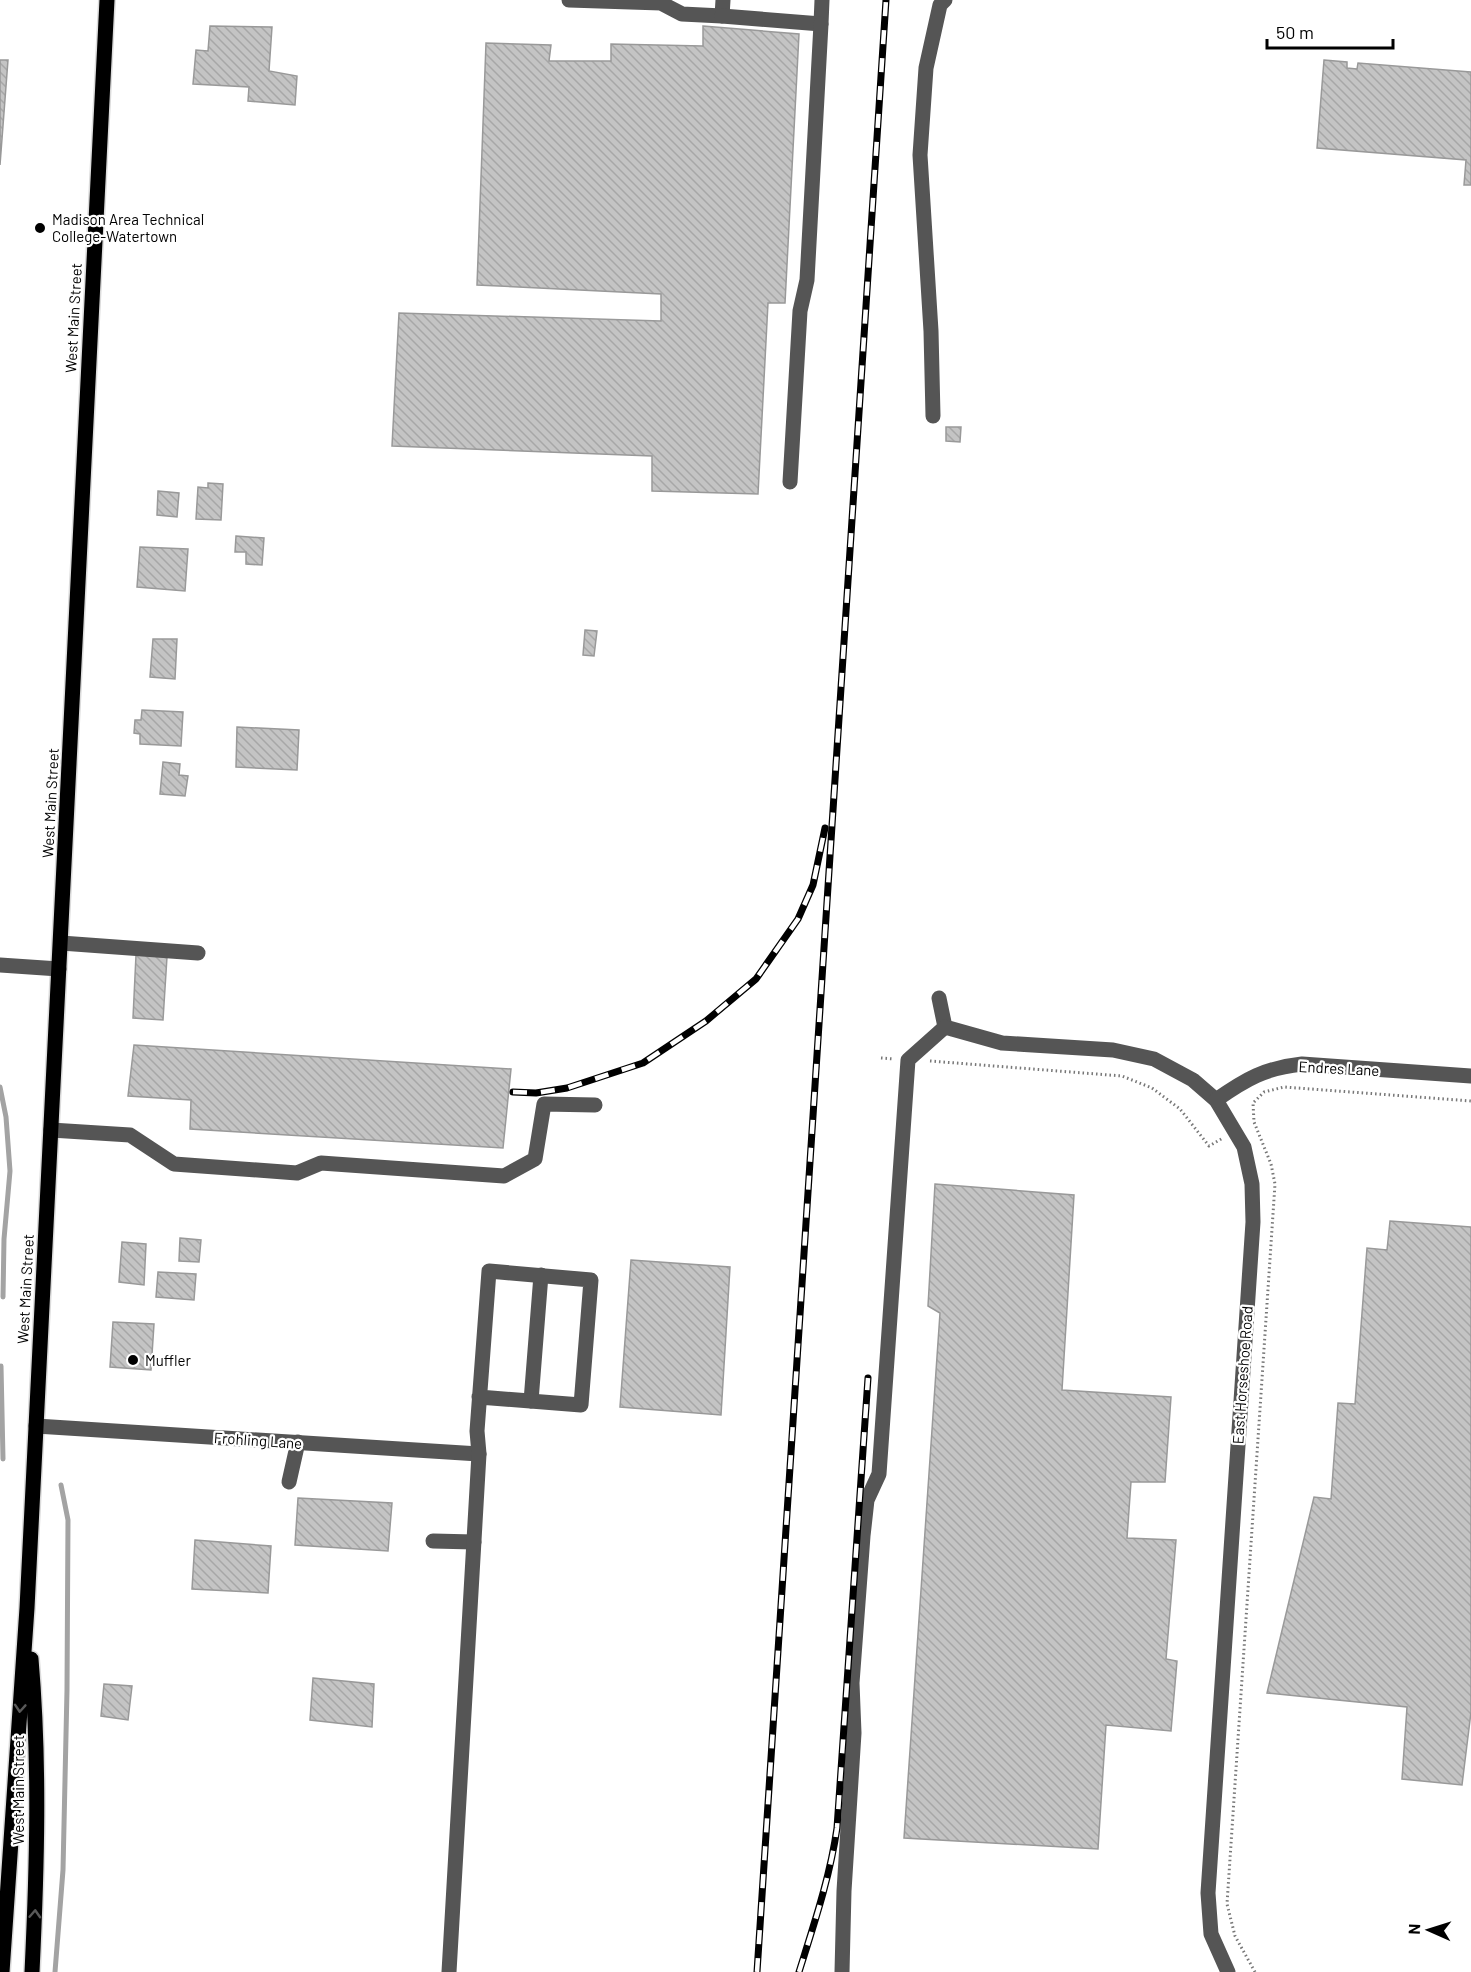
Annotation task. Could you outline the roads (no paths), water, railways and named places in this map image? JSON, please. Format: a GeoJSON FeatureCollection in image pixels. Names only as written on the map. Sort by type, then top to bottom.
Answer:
{"type":"FeatureCollection","features":[{"type":"Feature","properties":{"kind":"main road","name":"West Main Street"},"geometry":{"type":"LineString","coordinates":[[2,1972],[27,1608],[107,0]]}},
{"type":"Feature","properties":{"kind":"main road","name":"West Main Street"},"geometry":{"type":"LineString","coordinates":[[27,1608],[36,1718],[37,1880],[33,1972]]}},
{"type":"Feature","properties":{"kind":"street"},"geometry":{"type":"LineString","coordinates":[[569,0],[661,1],[682,14],[821,24]]}},
{"type":"Feature","properties":{"kind":"street"},"geometry":{"type":"LineString","coordinates":[[722,16],[723,0]]}},
{"type":"Feature","properties":{"kind":"street"},"geometry":{"type":"LineString","coordinates":[[790,482],[800,311],[807,280],[822,0]]}},
{"type":"Feature","properties":{"kind":"street"},"geometry":{"type":"LineString","coordinates":[[933,416],[931,331],[920,155],[926,68],[940,5],[945,0]]}},
{"type":"Feature","properties":{"kind":"street"},"geometry":{"type":"LineString","coordinates":[[61,944],[198,953]]}},
{"type":"Feature","properties":{"kind":"street"},"geometry":{"type":"LineString","coordinates":[[0,964],[59,969]]}},
{"type":"Feature","properties":{"kind":"street"},"geometry":{"type":"LineString","coordinates":[[842,1972],[844,1891],[854,1733],[852,1683],[860,1570],[867,1500],[879,1474],[908,1060],[945,1027],[939,998]]}},
{"type":"Feature","properties":{"kind":"street","name":"East Horseshoe Road"},"geometry":{"type":"LineString","coordinates":[[945,1027],[1002,1043],[1113,1050],[1154,1059],[1193,1080],[1216,1100],[1244,1147],[1252,1184],[1253,1222],[1208,1893],[1211,1934],[1228,1972]]}},
{"type":"Feature","properties":{"kind":"street","name":"Endres Lane"},"geometry":{"type":"LineString","coordinates":[[1216,1100],[1262,1072],[1281,1066],[1302,1064],[1471,1076]]}},
{"type":"Feature","properties":{"kind":"street"},"geometry":{"type":"LineString","coordinates":[[51,1130],[130,1135],[174,1164],[297,1173],[321,1163],[504,1176],[535,1159],[544,1104],[595,1105]]}},
{"type":"Feature","properties":{"kind":"street"},"geometry":{"type":"LineString","coordinates":[[449,1972],[479,1454],[477,1431],[479,1397],[489,1271],[591,1280],[581,1404],[479,1397]]}},
{"type":"Feature","properties":{"kind":"street"},"geometry":{"type":"LineString","coordinates":[[531,1401],[541,1275]]}},
{"type":"Feature","properties":{"kind":"street","name":"Frohling Lane"},"geometry":{"type":"LineString","coordinates":[[36,1426],[479,1454]]}},
{"type":"Feature","properties":{"kind":"street"},"geometry":{"type":"LineString","coordinates":[[289,1482],[298,1442]]}},
{"type":"Feature","properties":{"kind":"street"},"geometry":{"type":"LineString","coordinates":[[433,1541],[474,1542]]}},
{"type":"Feature","properties":{"kind":"waterway"},"geometry":{"type":"LineString","coordinates":[[0,1087],[6,1117],[10,1171],[4,1239],[3,1297]]}},
{"type":"Feature","properties":{"kind":"waterway"},"geometry":{"type":"LineString","coordinates":[[1,1366],[3,1459]]}},
{"type":"Feature","properties":{"kind":"waterway"},"geometry":{"type":"LineString","coordinates":[[55,1972],[63,1870],[67,1690],[68,1520],[61,1485]]}},
{"type":"Feature","properties":{"kind":"railway"},"geometry":{"type":"LineString","coordinates":[[757,1972],[886,0]]}},
{"type":"Feature","properties":{"kind":"railway"},"geometry":{"type":"LineString","coordinates":[[513,1092],[536,1093],[567,1088],[643,1063],[706,1021],[756,979],[798,919],[813,885],[825,828]]}},
{"type":"Feature","properties":{"kind":"railway"},"geometry":{"type":"LineString","coordinates":[[799,1972],[826,1882],[837,1828],[868,1378]]}},
{"type":"Feature","properties":{"kind":"place","name":"Madison Area Technical College-Watertown"},"geometry":{"type":"Point","coordinates":[40,228]}},
{"type":"Feature","properties":{"kind":"place","name":"Muffler"},"geometry":{"type":"Point","coordinates":[133,1360]}}]}
